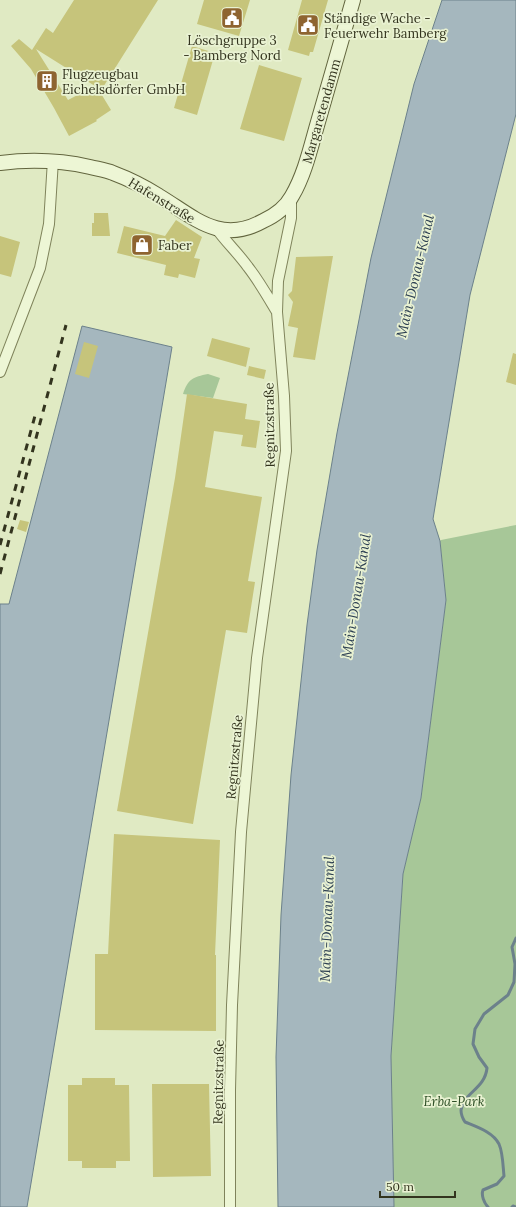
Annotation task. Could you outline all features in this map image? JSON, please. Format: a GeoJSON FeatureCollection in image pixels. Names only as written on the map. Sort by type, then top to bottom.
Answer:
{"type":"FeatureCollection","features":[{"type":"Feature","properties":{"kind":"street","name":"Margaretendamm"},"geometry":{"type":"LineString","coordinates":[[291,198],[298,186],[307,159],[353,0]]}},
{"type":"Feature","properties":{"kind":"street","name":"Hafenstraße"},"geometry":{"type":"LineString","coordinates":[[0,163],[53,160],[112,172],[135,182],[194,219],[216,228],[243,230],[254,226],[270,218],[291,198]]}},
{"type":"Feature","properties":{"kind":"street"},"geometry":{"type":"LineString","coordinates":[[0,372],[40,268],[49,224],[53,160]]}},
{"type":"Feature","properties":{"kind":"street","name":"Regnitzstraße"},"geometry":{"type":"LineString","coordinates":[[230,1207],[230,1097],[233,997],[242,824],[257,658],[286,450],[278,312],[278,281],[291,218],[291,198]]}},
{"type":"Feature","properties":{"kind":"street","name":"Regnitzstraße"},"geometry":{"type":"LineString","coordinates":[[216,228],[262,286],[278,312]]}},
{"type":"Feature","properties":{"kind":"green space"},"geometry":{"type":"Polygon","coordinates":[[[208,374],[220,378],[213,398],[183,394],[189,382],[198,376],[208,374]]]}},
{"type":"Feature","properties":{"kind":"green space","name":"Erba-Park"},"geometry":{"type":"Polygon","coordinates":[[[516,525],[516,1207],[394,1207],[391,1056],[403,874],[421,798],[446,600],[440,541],[516,525]]]}},
{"type":"Feature","properties":{"kind":"water","name":"Main-Donau-Kanal"},"geometry":{"type":"Polygon","coordinates":[[[442,0],[516,0],[516,114],[470,295],[433,519],[440,541],[446,600],[421,798],[403,874],[391,1056],[394,1207],[278,1207],[276,1057],[281,915],[291,775],[307,625],[317,550],[337,433],[371,258],[414,84],[442,0]]]}},
{"type":"Feature","properties":{"kind":"water"},"geometry":{"type":"Polygon","coordinates":[[[82,326],[172,347],[27,1207],[0,1207],[0,604],[9,604],[82,326]]]}},
{"type":"Feature","properties":{"kind":"building"},"geometry":{"type":"Polygon","coordinates":[[[74,0],[158,0],[100,92],[111,110],[96,120],[97,121],[69,136],[31,69],[11,46],[19,39],[32,50],[46,28],[53,33],[74,0]],[[36,49],[68,100],[95,86],[36,49]]]}},
{"type":"Feature","properties":{"kind":"building"},"geometry":{"type":"Polygon","coordinates":[[[204,0],[250,0],[239,36],[197,24],[204,0]]]}},
{"type":"Feature","properties":{"kind":"building","name":"Ständige Wache - Feuerwehr Bamberg"},"geometry":{"type":"Polygon","coordinates":[[[302,0],[328,0],[313,52],[310,52],[309,56],[288,50],[302,0]]]}},
{"type":"Feature","properties":{"kind":"building"},"geometry":{"type":"Polygon","coordinates":[[[192,46],[215,53],[197,115],[174,108],[192,46]]]}},
{"type":"Feature","properties":{"kind":"building"},"geometry":{"type":"Polygon","coordinates":[[[259,65],[302,78],[284,141],[240,129],[259,65]]]}},
{"type":"Feature","properties":{"kind":"building"},"geometry":{"type":"Polygon","coordinates":[[[94,213],[108,213],[110,236],[92,236],[94,213]]]}},
{"type":"Feature","properties":{"kind":"building"},"geometry":{"type":"Polygon","coordinates":[[[176,220],[202,237],[194,258],[200,259],[195,278],[179,274],[178,278],[164,275],[166,265],[117,253],[124,226],[165,236],[176,220]]]}},
{"type":"Feature","properties":{"kind":"building"},"geometry":{"type":"Polygon","coordinates":[[[0,236],[20,242],[11,277],[0,274],[0,236]]]}},
{"type":"Feature","properties":{"kind":"building"},"geometry":{"type":"Polygon","coordinates":[[[333,256],[315,360],[293,357],[298,328],[288,326],[293,302],[288,295],[292,291],[296,257],[333,256]]]}},
{"type":"Feature","properties":{"kind":"building"},"geometry":{"type":"Polygon","coordinates":[[[212,338],[250,348],[246,367],[207,356],[212,338]]]}},
{"type":"Feature","properties":{"kind":"building"},"geometry":{"type":"Polygon","coordinates":[[[84,342],[98,346],[89,378],[75,374],[84,342]]]}},
{"type":"Feature","properties":{"kind":"building"},"geometry":{"type":"Polygon","coordinates":[[[513,353],[516,354],[516,385],[506,382],[513,353]]]}},
{"type":"Feature","properties":{"kind":"building"},"geometry":{"type":"Polygon","coordinates":[[[249,366],[266,370],[264,379],[247,375],[249,366]]]}},
{"type":"Feature","properties":{"kind":"building"},"geometry":{"type":"Polygon","coordinates":[[[187,394],[247,404],[245,419],[260,421],[256,448],[241,446],[243,435],[214,431],[205,487],[262,497],[248,581],[255,582],[247,633],[226,630],[193,824],[117,811],[175,478],[187,394]]]}},
{"type":"Feature","properties":{"kind":"building"},"geometry":{"type":"Polygon","coordinates":[[[20,520],[29,522],[26,532],[17,529],[20,520]]]}},
{"type":"Feature","properties":{"kind":"building"},"geometry":{"type":"Polygon","coordinates":[[[114,834],[220,840],[215,955],[216,1031],[95,1030],[95,954],[108,954],[114,834]]]}},
{"type":"Feature","properties":{"kind":"building"},"geometry":{"type":"Polygon","coordinates":[[[82,1078],[115,1078],[115,1085],[129,1085],[130,1161],[116,1161],[116,1168],[82,1168],[82,1161],[68,1161],[68,1085],[82,1085],[82,1078]]]}},
{"type":"Feature","properties":{"kind":"building"},"geometry":{"type":"Polygon","coordinates":[[[152,1084],[209,1084],[211,1176],[153,1177],[152,1084]]]}},
{"type":"Feature","properties":{"kind":"waterway"},"geometry":{"type":"LineString","coordinates":[[488,1207],[483,1199],[483,1190],[497,1184],[504,1176],[499,1144],[489,1133],[465,1122],[461,1110],[466,1099],[482,1081],[485,1075],[487,1068],[479,1057],[473,1044],[475,1029],[484,1014],[508,995],[514,982],[515,964],[512,947],[516,938]]}},
{"type":"Feature","properties":{"kind":"waterway"},"geometry":{"type":"LineString","coordinates":[[512,1207],[516,1207]]}},
{"type":"Feature","properties":{"kind":"railway"},"geometry":{"type":"LineString","coordinates":[[0,574],[66,325]]}},
{"type":"Feature","properties":{"kind":"railway"},"geometry":{"type":"LineString","coordinates":[[0,545],[36,412]]}},
{"type":"Feature","properties":{"kind":"place","name":"Löschgruppe 3 - Bamberg Nord"},"geometry":{"type":"Point","coordinates":[232,18]}},
{"type":"Feature","properties":{"kind":"place","name":"Ständige Wache - Feuerwehr Bamberg"},"geometry":{"type":"Point","coordinates":[308,25]}},
{"type":"Feature","properties":{"kind":"place","name":"Flugzeugbau Eichelsdörfer GmbH"},"geometry":{"type":"Point","coordinates":[47,81]}},
{"type":"Feature","properties":{"kind":"place","name":"Faber"},"geometry":{"type":"Point","coordinates":[142,245]}}]}
